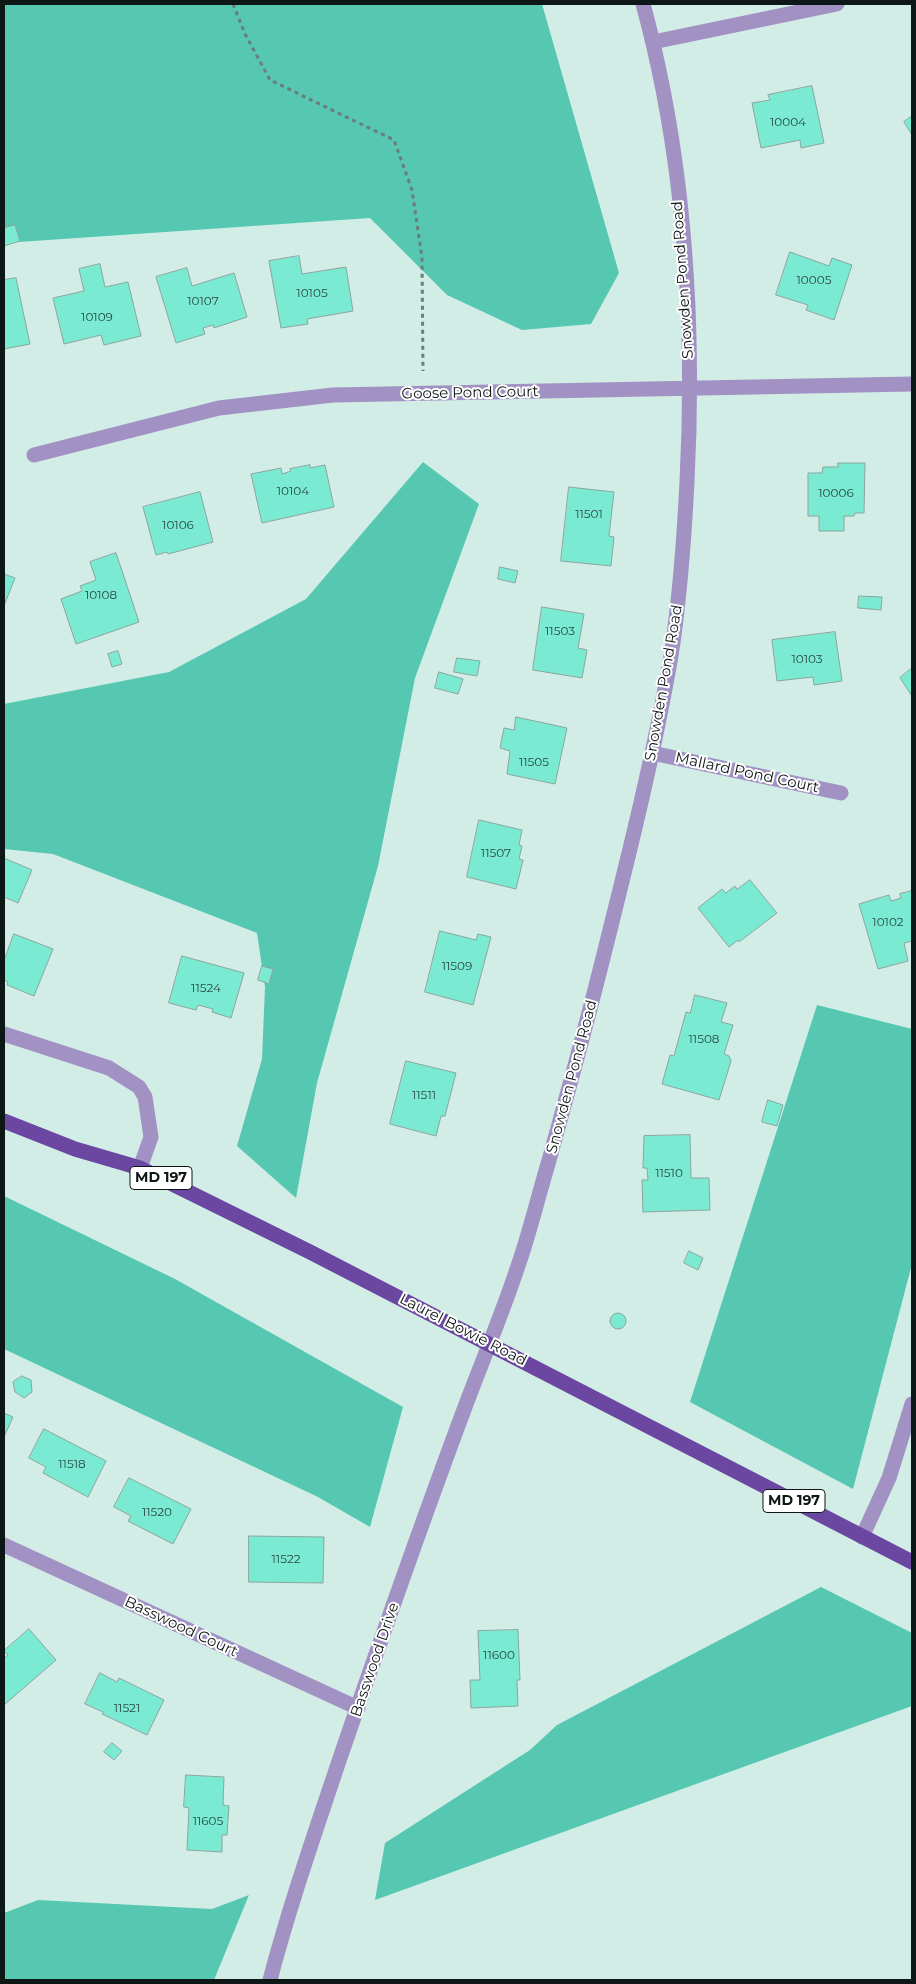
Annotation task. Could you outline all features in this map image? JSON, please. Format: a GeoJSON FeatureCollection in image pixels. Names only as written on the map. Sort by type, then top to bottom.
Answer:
{"type":"FeatureCollection","features":[{"type":"Feature","properties":{"kind":"main road","name":"Laurel Bowie Road"},"geometry":{"type":"LineString","coordinates":[[4,1121],[75,1149],[140,1168],[310,1252],[912,1562]]}},
{"type":"Feature","properties":{"kind":"street","name":"Snowden Pond Road"},"geometry":{"type":"LineString","coordinates":[[489,1344],[520,1261],[580,1050],[652,753],[671,654],[683,568],[690,389],[681,220],[673,148],[653,42],[643,4]]}},
{"type":"Feature","properties":{"kind":"street"},"geometry":{"type":"LineString","coordinates":[[653,42],[837,4]]}},
{"type":"Feature","properties":{"kind":"street","name":"Goose Pond Court"},"geometry":{"type":"LineString","coordinates":[[34,455],[219,408],[332,395],[912,384]]}},
{"type":"Feature","properties":{"kind":"street","name":"Mallard Pond Court"},"geometry":{"type":"LineString","coordinates":[[652,753],[841,794]]}},
{"type":"Feature","properties":{"kind":"street"},"geometry":{"type":"LineString","coordinates":[[4,1034],[109,1068],[139,1087],[145,1097],[151,1137],[140,1168]]}},
{"type":"Feature","properties":{"kind":"street","name":"Basswood Drive"},"geometry":{"type":"LineString","coordinates":[[270,1980],[284,1925],[358,1708],[489,1344]]}},
{"type":"Feature","properties":{"kind":"street"},"geometry":{"type":"LineString","coordinates":[[862,1537],[890,1478],[912,1404]]}},
{"type":"Feature","properties":{"kind":"street","name":"Basswood Court"},"geometry":{"type":"LineString","coordinates":[[4,1545],[358,1708]]}},
{"type":"Feature","properties":{"kind":"path"},"geometry":{"type":"LineString","coordinates":[[233,4],[245,34],[270,80],[394,140],[412,190],[422,258],[422,394]]}},
{"type":"Feature","properties":{"kind":"green space"},"geometry":{"type":"Polygon","coordinates":[[[4,4],[542,4],[619,273],[591,324],[522,330],[447,295],[370,218],[4,243],[4,4]]]}},
{"type":"Feature","properties":{"kind":"green space"},"geometry":{"type":"Polygon","coordinates":[[[423,462],[479,504],[415,678],[378,866],[317,1083],[296,1198],[237,1146],[262,1059],[265,987],[257,933],[53,854],[4,849],[4,704],[169,672],[306,599],[423,462]]]}},
{"type":"Feature","properties":{"kind":"green space"},"geometry":{"type":"Polygon","coordinates":[[[817,1005],[912,1029],[912,1264],[853,1489],[690,1402],[817,1005]]]}},
{"type":"Feature","properties":{"kind":"green space"},"geometry":{"type":"Polygon","coordinates":[[[4,1196],[175,1279],[403,1407],[370,1527],[318,1497],[4,1349],[4,1196]]]}},
{"type":"Feature","properties":{"kind":"green space"},"geometry":{"type":"Polygon","coordinates":[[[821,1587],[912,1633],[912,1706],[375,1900],[385,1843],[530,1750],[557,1725],[821,1587]]]}},
{"type":"Feature","properties":{"kind":"green space"},"geometry":{"type":"Polygon","coordinates":[[[249,1895],[214,1980],[4,1980],[4,1913],[38,1900],[212,1909],[249,1895]]]}},
{"type":"Feature","properties":{"kind":"building"},"geometry":{"type":"Polygon","coordinates":[[[812,86],[824,143],[801,148],[800,140],[761,148],[752,103],[770,100],[768,95],[812,86]]]}},
{"type":"Feature","properties":{"kind":"building"},"geometry":{"type":"Polygon","coordinates":[[[912,116],[912,135],[904,122],[912,116]]]}},
{"type":"Feature","properties":{"kind":"building"},"geometry":{"type":"Polygon","coordinates":[[[15,225],[20,241],[4,246],[4,228],[15,225]]]}},
{"type":"Feature","properties":{"kind":"building"},"geometry":{"type":"Polygon","coordinates":[[[790,252],[829,266],[832,258],[852,265],[834,320],[806,310],[808,305],[776,295],[790,252]]]}},
{"type":"Feature","properties":{"kind":"building"},"geometry":{"type":"Polygon","coordinates":[[[299,256],[302,274],[346,267],[353,311],[307,319],[308,324],[281,328],[269,261],[299,256]]]}},
{"type":"Feature","properties":{"kind":"building"},"geometry":{"type":"Polygon","coordinates":[[[100,264],[105,287],[128,282],[141,336],[104,345],[101,335],[64,344],[53,298],[84,291],[79,269],[100,264]]]}},
{"type":"Feature","properties":{"kind":"building"},"geometry":{"type":"Polygon","coordinates":[[[187,268],[192,286],[234,273],[247,317],[214,328],[213,325],[203,328],[205,334],[176,343],[156,277],[187,268]]]}},
{"type":"Feature","properties":{"kind":"building"},"geometry":{"type":"Polygon","coordinates":[[[16,278],[30,344],[4,349],[4,280],[16,278]]]}},
{"type":"Feature","properties":{"kind":"building"},"geometry":{"type":"Polygon","coordinates":[[[838,463],[865,463],[864,513],[844,516],[844,531],[819,531],[819,516],[808,516],[808,473],[822,473],[823,467],[838,467],[838,463]]]}},
{"type":"Feature","properties":{"kind":"building"},"geometry":{"type":"Polygon","coordinates":[[[310,465],[310,468],[325,465],[334,507],[262,523],[251,474],[281,468],[282,474],[291,471],[290,469],[310,465]]]}},
{"type":"Feature","properties":{"kind":"building"},"geometry":{"type":"Polygon","coordinates":[[[569,487],[614,492],[609,536],[614,537],[611,566],[561,561],[569,487]]]}},
{"type":"Feature","properties":{"kind":"building"},"geometry":{"type":"Polygon","coordinates":[[[200,492],[213,542],[168,554],[167,552],[156,555],[143,507],[200,492]]]}},
{"type":"Feature","properties":{"kind":"building"},"geometry":{"type":"Polygon","coordinates":[[[116,553],[139,622],[76,644],[61,599],[82,591],[80,586],[96,580],[90,562],[116,553]]]}},
{"type":"Feature","properties":{"kind":"building"},"geometry":{"type":"Polygon","coordinates":[[[500,567],[518,571],[515,583],[498,579],[500,567]]]}},
{"type":"Feature","properties":{"kind":"building"},"geometry":{"type":"Polygon","coordinates":[[[4,574],[15,578],[4,606],[4,574]]]}},
{"type":"Feature","properties":{"kind":"building"},"geometry":{"type":"Polygon","coordinates":[[[859,596],[882,597],[881,610],[858,608],[859,596]]]}},
{"type":"Feature","properties":{"kind":"building"},"geometry":{"type":"Polygon","coordinates":[[[542,607],[584,614],[578,648],[587,650],[582,678],[533,670],[542,607]]]}},
{"type":"Feature","properties":{"kind":"building"},"geometry":{"type":"Polygon","coordinates":[[[835,632],[842,681],[814,685],[813,677],[777,681],[772,640],[835,632]]]}},
{"type":"Feature","properties":{"kind":"building"},"geometry":{"type":"Polygon","coordinates":[[[118,651],[122,664],[112,667],[108,654],[118,651]]]}},
{"type":"Feature","properties":{"kind":"building"},"geometry":{"type":"Polygon","coordinates":[[[457,658],[480,661],[477,676],[454,672],[457,658]]]}},
{"type":"Feature","properties":{"kind":"building"},"geometry":{"type":"Polygon","coordinates":[[[912,668],[912,696],[900,678],[912,668]]]}},
{"type":"Feature","properties":{"kind":"building"},"geometry":{"type":"Polygon","coordinates":[[[439,672],[463,679],[458,694],[435,688],[439,672]]]}},
{"type":"Feature","properties":{"kind":"building"},"geometry":{"type":"Polygon","coordinates":[[[516,717],[567,728],[555,784],[507,774],[510,751],[500,748],[504,728],[514,730],[516,717]]]}},
{"type":"Feature","properties":{"kind":"building"},"geometry":{"type":"Polygon","coordinates":[[[479,820],[522,830],[519,845],[522,846],[519,859],[523,860],[516,889],[467,877],[479,820]]]}},
{"type":"Feature","properties":{"kind":"building"},"geometry":{"type":"Polygon","coordinates":[[[4,858],[32,870],[18,903],[4,897],[4,858]]]}},
{"type":"Feature","properties":{"kind":"building"},"geometry":{"type":"Polygon","coordinates":[[[750,880],[777,913],[739,942],[738,940],[729,947],[698,908],[722,889],[726,893],[735,886],[737,889],[750,880]]]}},
{"type":"Feature","properties":{"kind":"building"},"geometry":{"type":"Polygon","coordinates":[[[912,891],[912,941],[904,943],[908,961],[878,969],[859,904],[889,895],[891,901],[901,898],[900,894],[912,891]]]}},
{"type":"Feature","properties":{"kind":"building"},"geometry":{"type":"Polygon","coordinates":[[[440,931],[476,940],[478,934],[491,937],[473,1005],[425,992],[440,931]]]}},
{"type":"Feature","properties":{"kind":"building"},"geometry":{"type":"Polygon","coordinates":[[[14,934],[53,949],[34,996],[7,985],[8,982],[4,980],[4,961],[14,934]]]}},
{"type":"Feature","properties":{"kind":"building"},"geometry":{"type":"Polygon","coordinates":[[[182,956],[244,973],[231,1018],[212,1012],[213,1009],[198,1005],[196,1010],[169,1003],[182,956]]]}},
{"type":"Feature","properties":{"kind":"building"},"geometry":{"type":"Polygon","coordinates":[[[262,966],[273,969],[269,984],[258,980],[262,966]]]}},
{"type":"Feature","properties":{"kind":"building"},"geometry":{"type":"Polygon","coordinates":[[[695,995],[727,1003],[721,1022],[733,1025],[724,1054],[729,1056],[731,1061],[719,1100],[662,1084],[670,1055],[674,1056],[686,1012],[690,1013],[695,995]]]}},
{"type":"Feature","properties":{"kind":"building"},"geometry":{"type":"Polygon","coordinates":[[[406,1061],[456,1073],[445,1116],[441,1116],[436,1136],[390,1124],[406,1061]]]}},
{"type":"Feature","properties":{"kind":"building"},"geometry":{"type":"Polygon","coordinates":[[[768,1100],[783,1105],[777,1126],[762,1122],[768,1100]]]}},
{"type":"Feature","properties":{"kind":"building"},"geometry":{"type":"Polygon","coordinates":[[[690,1135],[691,1178],[709,1178],[710,1210],[643,1212],[642,1180],[648,1180],[647,1168],[643,1168],[644,1136],[690,1135]]]}},
{"type":"Feature","properties":{"kind":"building"},"geometry":{"type":"Polygon","coordinates":[[[689,1251],[703,1258],[698,1270],[684,1263],[689,1251]]]}},
{"type":"Feature","properties":{"kind":"building"},"geometry":{"type":"Polygon","coordinates":[[[618,1313],[624,1315],[626,1321],[624,1327],[618,1329],[612,1327],[610,1321],[612,1315],[618,1313]]]}},
{"type":"Feature","properties":{"kind":"building"},"geometry":{"type":"Polygon","coordinates":[[[22,1376],[31,1380],[32,1392],[24,1398],[15,1392],[13,1382],[22,1376]]]}},
{"type":"Feature","properties":{"kind":"building"},"geometry":{"type":"Polygon","coordinates":[[[4,1413],[13,1417],[4,1437],[4,1413]]]}},
{"type":"Feature","properties":{"kind":"building"},"geometry":{"type":"Polygon","coordinates":[[[44,1429],[106,1461],[88,1497],[43,1473],[46,1467],[29,1458],[44,1429]]]}},
{"type":"Feature","properties":{"kind":"building"},"geometry":{"type":"Polygon","coordinates":[[[129,1478],[191,1509],[173,1544],[128,1521],[131,1516],[114,1507],[129,1478]]]}},
{"type":"Feature","properties":{"kind":"building"},"geometry":{"type":"Polygon","coordinates":[[[249,1536],[324,1537],[323,1583],[249,1582],[249,1536]]]}},
{"type":"Feature","properties":{"kind":"building"},"geometry":{"type":"Polygon","coordinates":[[[29,1629],[56,1660],[4,1705],[4,1658],[8,1655],[4,1651],[29,1629]]]}},
{"type":"Feature","properties":{"kind":"building"},"geometry":{"type":"Polygon","coordinates":[[[518,1630],[520,1680],[517,1680],[518,1706],[471,1708],[470,1680],[480,1680],[478,1631],[518,1630]]]}},
{"type":"Feature","properties":{"kind":"building"},"geometry":{"type":"Polygon","coordinates":[[[100,1673],[117,1682],[119,1678],[164,1700],[147,1735],[85,1704],[100,1673]]]}},
{"type":"Feature","properties":{"kind":"building"},"geometry":{"type":"Polygon","coordinates":[[[112,1743],[122,1751],[114,1760],[104,1752],[112,1743]]]}},
{"type":"Feature","properties":{"kind":"building"},"geometry":{"type":"Polygon","coordinates":[[[186,1775],[224,1777],[223,1805],[229,1806],[227,1835],[222,1835],[222,1852],[187,1850],[189,1808],[184,1807],[186,1775]]]}}]}
